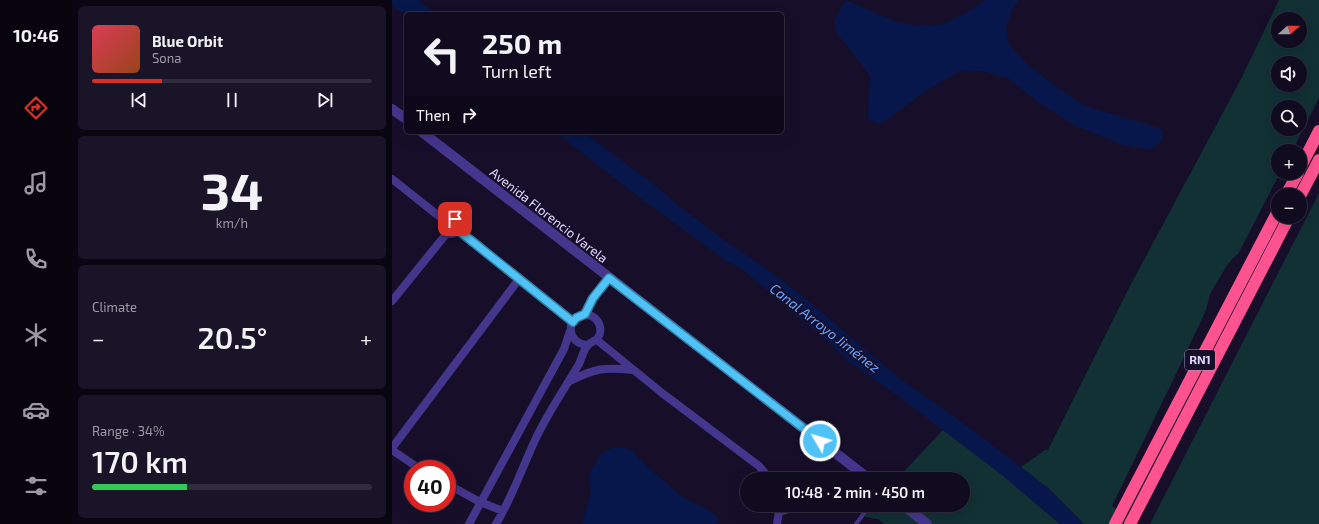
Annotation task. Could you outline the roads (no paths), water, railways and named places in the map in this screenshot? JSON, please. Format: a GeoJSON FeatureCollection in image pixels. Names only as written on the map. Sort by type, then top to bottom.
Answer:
{"type":"FeatureCollection","features":[{"type":"Feature","properties":{"kind":"highway"},"geometry":{"type":"LineString","coordinates":[[1307,154],[1319,131]]}},
{"type":"Feature","properties":{"kind":"highway"},"geometry":{"type":"LineString","coordinates":[[1304,188],[1319,160]]}},
{"type":"Feature","properties":{"kind":"highway","name":"RN1"},"geometry":{"type":"LineString","coordinates":[[1116,524],[1271,224]]}},
{"type":"Feature","properties":{"kind":"highway","name":"RN1"},"geometry":{"type":"LineString","coordinates":[[1132,519],[1285,224]]}},
{"type":"Feature","properties":{"kind":"street"},"geometry":{"type":"LineString","coordinates":[[392,109],[404,118]]}},
{"type":"Feature","properties":{"kind":"street","name":"Avenida Florencio Varela"},"geometry":{"type":"LineString","coordinates":[[425,134],[860,472]]}},
{"type":"Feature","properties":{"kind":"street"},"geometry":{"type":"LineString","coordinates":[[392,179],[445,220]]}},
{"type":"Feature","properties":{"kind":"street"},"geometry":{"type":"LineString","coordinates":[[445,220],[452,218],[457,220],[459,225],[458,230]]}},
{"type":"Feature","properties":{"kind":"street"},"geometry":{"type":"LineString","coordinates":[[445,220],[443,226],[447,233]]}},
{"type":"Feature","properties":{"kind":"street"},"geometry":{"type":"LineString","coordinates":[[447,233],[454,233],[458,230]]}},
{"type":"Feature","properties":{"kind":"street"},"geometry":{"type":"LineString","coordinates":[[458,230],[573,322]]}},
{"type":"Feature","properties":{"kind":"street"},"geometry":{"type":"LineString","coordinates":[[392,301],[447,233]]}},
{"type":"Feature","properties":{"kind":"street"},"geometry":{"type":"LineString","coordinates":[[585,314],[593,298],[609,278]]}},
{"type":"Feature","properties":{"kind":"street"},"geometry":{"type":"LineString","coordinates":[[407,460],[392,449],[519,280]]}},
{"type":"Feature","properties":{"kind":"street"},"geometry":{"type":"LineString","coordinates":[[469,524],[564,349],[573,322],[576,318],[585,314],[590,315],[598,321],[600,331],[597,340],[588,345],[570,381],[538,435],[496,524]]}},
{"type":"Feature","properties":{"kind":"street"},"geometry":{"type":"LineString","coordinates":[[570,331],[574,340],[578,343],[588,345]]}},
{"type":"Feature","properties":{"kind":"street"},"geometry":{"type":"LineString","coordinates":[[597,340],[634,371],[759,466],[764,472]]}},
{"type":"Feature","properties":{"kind":"street"},"geometry":{"type":"LineString","coordinates":[[570,381],[584,373],[595,370],[615,368],[634,371]]}},
{"type":"Feature","properties":{"kind":"street"},"geometry":{"type":"LineString","coordinates":[[456,489],[480,502],[503,511]]}},
{"type":"Feature","properties":{"kind":"street"},"geometry":{"type":"LineString","coordinates":[[776,524],[778,512]]}},
{"type":"Feature","properties":{"kind":"street"},"geometry":{"type":"LineString","coordinates":[[912,512],[927,524]]}},
{"type":"Feature","properties":{"kind":"lane"},"geometry":{"type":"LineString","coordinates":[[856,524],[865,512]]}},
{"type":"Feature","properties":{"kind":"water"},"geometry":{"type":"Polygon","coordinates":[[[392,0],[419,0],[432,12],[402,12],[393,5],[392,0]]]}},
{"type":"Feature","properties":{"kind":"water"},"geometry":{"type":"Polygon","coordinates":[[[846,0],[896,22],[923,26],[944,24],[964,14],[985,0],[1019,0],[1014,6],[1006,26],[1009,45],[1028,65],[1083,105],[1163,130],[1162,141],[1150,150],[1123,145],[1074,125],[1039,103],[1008,78],[982,71],[958,72],[929,89],[882,123],[876,123],[868,119],[871,78],[835,31],[835,19],[846,0]]]}},
{"type":"Feature","properties":{"kind":"water","name":"Canal Arroyo Jiménez"},"geometry":{"type":"Polygon","coordinates":[[[559,134],[586,134],[656,186],[721,238],[764,267],[802,296],[899,378],[967,426],[1049,489],[1084,524],[1060,524],[1001,474],[902,399],[851,363],[743,270],[725,260],[627,188],[559,134]]]}},
{"type":"Feature","properties":{"kind":"water"},"geometry":{"type":"Polygon","coordinates":[[[613,447],[630,449],[681,496],[712,512],[720,521],[714,524],[582,524],[591,492],[589,475],[600,455],[613,447]]]}}]}
